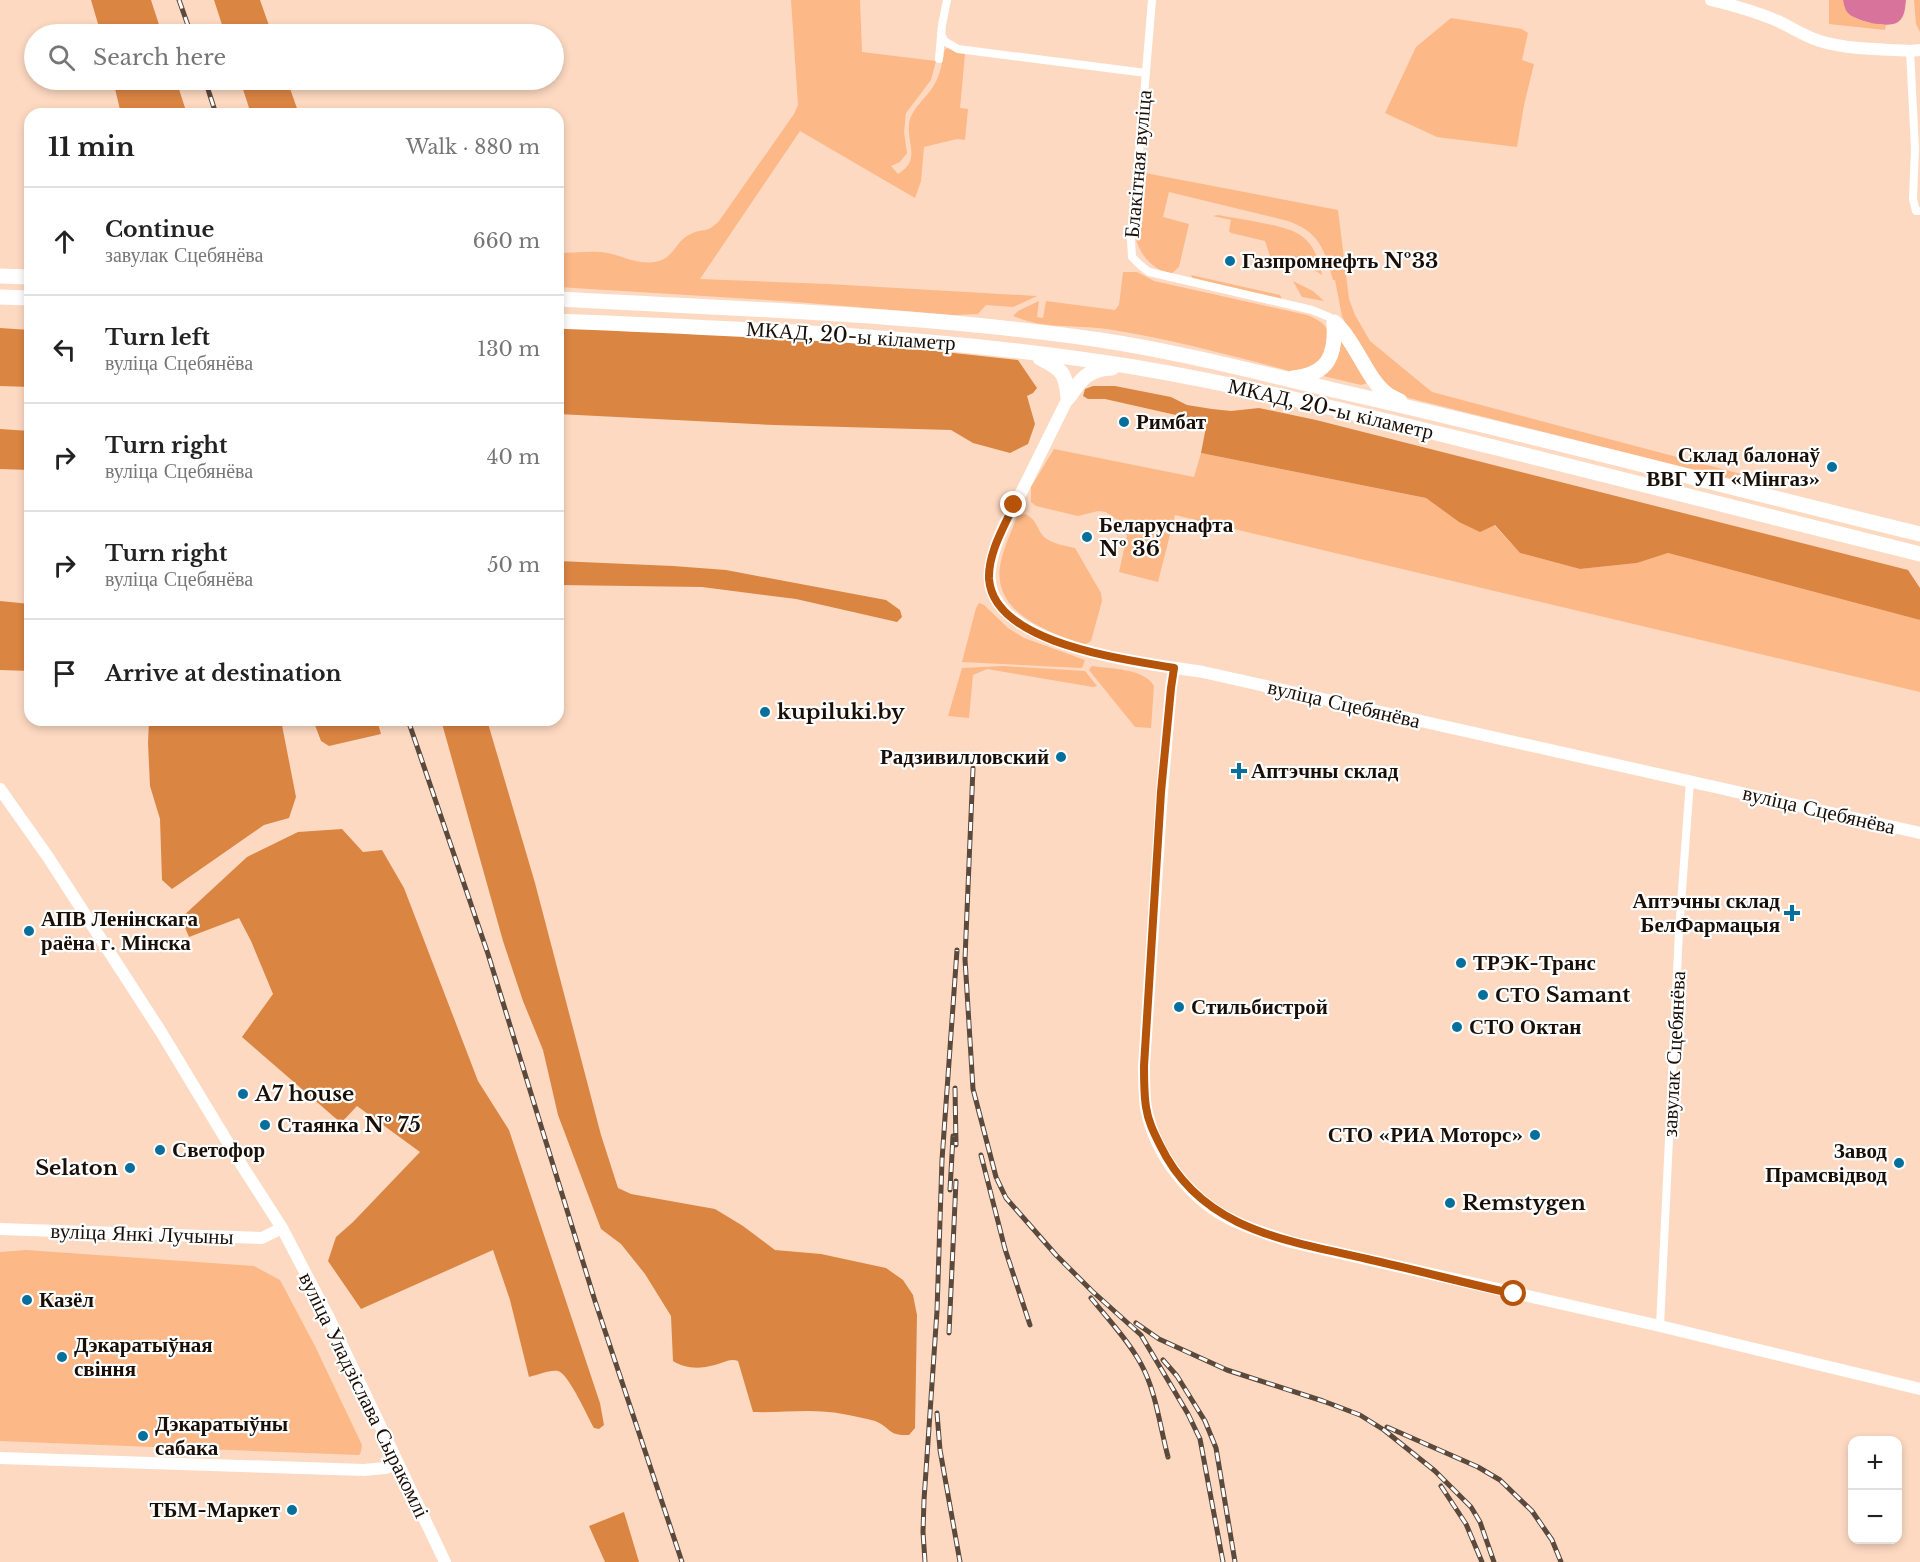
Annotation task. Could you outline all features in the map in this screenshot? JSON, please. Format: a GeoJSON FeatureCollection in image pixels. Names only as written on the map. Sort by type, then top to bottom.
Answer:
{"type":"FeatureCollection","features":[{"type":"Feature","properties":{"kind":"highway"},"geometry":{"type":"LineString","coordinates":[[0,276],[24,277]]}},
{"type":"Feature","properties":{"kind":"highway"},"geometry":{"type":"LineString","coordinates":[[0,297],[24,298]]}},
{"type":"Feature","properties":{"kind":"highway","name":"МКАД, 20-ы кіламетр"},"geometry":{"type":"LineString","coordinates":[[564,299],[733,308],[996,327],[1101,341],[1170,353],[1416,409],[1920,534]]}},
{"type":"Feature","properties":{"kind":"highway","name":"МКАД, 20-ы кіламетр"},"geometry":{"type":"LineString","coordinates":[[564,321],[858,335],[1026,351],[1216,382],[1349,411],[1920,554]]}},
{"type":"Feature","properties":{"kind":"highway"},"geometry":{"type":"LineString","coordinates":[[1284,379],[1313,374],[1328,361],[1335,346],[1334,322]]}},
{"type":"Feature","properties":{"kind":"highway"},"geometry":{"type":"LineString","coordinates":[[1334,322],[1344,331],[1376,382],[1387,394],[1416,409]]}},
{"type":"Feature","properties":{"kind":"highway"},"geometry":{"type":"LineString","coordinates":[[1026,351],[1057,366],[1066,383],[1068,398]]}},
{"type":"Feature","properties":{"kind":"highway"},"geometry":{"type":"LineString","coordinates":[[1068,398],[1082,379],[1094,371],[1103,368],[1134,368]]}},
{"type":"Feature","properties":{"kind":"street"},"geometry":{"type":"LineString","coordinates":[[939,59],[947,0]]}},
{"type":"Feature","properties":{"kind":"street","name":"Блакітная вуліца"},"geometry":{"type":"LineString","coordinates":[[1152,0],[1131,240],[1132,257],[1149,272],[1312,310],[1329,317],[1334,322]]}},
{"type":"Feature","properties":{"kind":"street"},"geometry":{"type":"LineString","coordinates":[[1711,0],[1739,6],[1821,41],[1846,47],[1915,50],[1913,199],[1916,211],[1920,211]]}},
{"type":"Feature","properties":{"kind":"street"},"geometry":{"type":"LineString","coordinates":[[941,33],[944,41],[958,49],[1146,73]]}},
{"type":"Feature","properties":{"kind":"street","name":"вуліца Сцебянёва"},"geometry":{"type":"LineString","coordinates":[[1068,398],[1001,532],[989,571],[991,588],[996,600],[1010,617],[1024,626],[1049,638],[1097,654],[1203,672],[1920,833]]}},
{"type":"Feature","properties":{"kind":"street"},"geometry":{"type":"LineString","coordinates":[[1174,668],[1161,792],[1144,1066],[1146,1107],[1152,1127],[1168,1161],[1185,1184],[1206,1203],[1233,1221],[1291,1242],[1660,1326],[1920,1389]]}},
{"type":"Feature","properties":{"kind":"street","name":"завулак Сцебянёва"},"geometry":{"type":"LineString","coordinates":[[1660,1326],[1679,931],[1690,781]]}},
{"type":"Feature","properties":{"kind":"street","name":"вуліца Уладзіслава Сыракомлі"},"geometry":{"type":"LineString","coordinates":[[0,789],[116,961],[282,1228],[329,1318],[445,1562]]}},
{"type":"Feature","properties":{"kind":"street","name":"вуліца Янкі Лучыны"},"geometry":{"type":"LineString","coordinates":[[0,1229],[262,1238],[282,1228]]}},
{"type":"Feature","properties":{"kind":"street"},"geometry":{"type":"LineString","coordinates":[[0,1458],[364,1470],[398,1464]]}},
{"type":"Feature","properties":{"kind":"shaded area"},"geometry":{"type":"Polygon","coordinates":[[[91,0],[151,0],[159,24],[98,24],[91,0]]]}},
{"type":"Feature","properties":{"kind":"shaded area"},"geometry":{"type":"Polygon","coordinates":[[[214,0],[260,0],[268,24],[222,24],[214,0]]]}},
{"type":"Feature","properties":{"kind":"shaded area"},"geometry":{"type":"Polygon","coordinates":[[[791,0],[860,0],[862,52],[936,61],[931,80],[906,113],[904,132],[907,153],[900,162],[891,166],[898,174],[905,169],[911,158],[910,118],[936,81],[945,49],[949,48],[965,54],[960,108],[968,109],[965,140],[957,139],[924,147],[921,181],[915,198],[800,131],[700,279],[1037,296],[1013,307],[986,305],[978,314],[954,315],[783,301],[564,287],[564,253],[600,252],[635,261],[659,261],[668,256],[686,236],[711,228],[719,221],[798,105],[791,0]]]}},
{"type":"Feature","properties":{"kind":"shaded area"},"geometry":{"type":"Polygon","coordinates":[[[1829,0],[1843,0],[1849,13],[1854,17],[1886,25],[1885,30],[1829,24],[1829,0]]]}},
{"type":"Feature","properties":{"kind":"shaded area"},"geometry":{"type":"Polygon","coordinates":[[[1843,0],[1906,0],[1902,18],[1894,24],[1887,25],[1852,16],[1846,10],[1843,0]]]}},
{"type":"Feature","properties":{"kind":"shaded area"},"geometry":{"type":"Polygon","coordinates":[[[1914,0],[1920,0],[1920,32],[1916,24],[1914,0]]]}},
{"type":"Feature","properties":{"kind":"shaded area"},"geometry":{"type":"Polygon","coordinates":[[[1451,18],[1522,29],[1528,33],[1522,60],[1534,64],[1517,147],[1437,137],[1385,113],[1416,47],[1451,18]]]}},
{"type":"Feature","properties":{"kind":"shaded area"},"geometry":{"type":"Polygon","coordinates":[[[115,90],[179,90],[185,108],[120,108],[115,90]]]}},
{"type":"Feature","properties":{"kind":"shaded area"},"geometry":{"type":"Polygon","coordinates":[[[243,90],[291,90],[297,108],[249,108],[243,90]]]}},
{"type":"Feature","properties":{"kind":"shaded area"},"geometry":{"type":"Polygon","coordinates":[[[1145,173],[1338,210],[1349,299],[1355,315],[1370,341],[1432,392],[1760,479],[1760,483],[1755,485],[1405,397],[1389,390],[1349,331],[1342,316],[1335,280],[1333,280],[1324,251],[1308,231],[1288,221],[1169,192],[1163,217],[1189,224],[1179,267],[1171,274],[1165,272],[1145,257],[1136,239],[1145,173]]]}},
{"type":"Feature","properties":{"kind":"shaded area"},"geometry":{"type":"Polygon","coordinates":[[[1213,216],[1273,225],[1300,235],[1315,253],[1322,275],[1308,266],[1270,256],[1265,241],[1231,233],[1229,231],[1231,220],[1213,216]]]}},
{"type":"Feature","properties":{"kind":"shaded area"},"geometry":{"type":"Polygon","coordinates":[[[1123,272],[1137,272],[1154,281],[1315,318],[1327,330],[1329,340],[1327,355],[1302,374],[1137,334],[1100,328],[1037,323],[1013,316],[1018,311],[1039,301],[1037,317],[1043,318],[1046,301],[1115,310],[1119,305],[1123,272]]]}},
{"type":"Feature","properties":{"kind":"shaded area"},"geometry":{"type":"Polygon","coordinates":[[[1191,275],[1280,295],[1282,299],[1194,280],[1191,275]]]}},
{"type":"Feature","properties":{"kind":"shaded area"},"geometry":{"type":"Polygon","coordinates":[[[1293,281],[1313,291],[1324,301],[1302,297],[1293,281]]]}},
{"type":"Feature","properties":{"kind":"shaded area"},"geometry":{"type":"Polygon","coordinates":[[[564,326],[843,341],[1018,360],[1037,388],[1027,396],[1035,424],[1028,444],[1010,453],[973,443],[951,430],[774,425],[564,414],[564,326]]]}},
{"type":"Feature","properties":{"kind":"shaded area"},"geometry":{"type":"Polygon","coordinates":[[[0,328],[24,330],[24,387],[0,386],[0,328]]]}},
{"type":"Feature","properties":{"kind":"shaded area"},"geometry":{"type":"Polygon","coordinates":[[[1340,333],[1367,383],[1361,385],[1319,375],[1337,358],[1340,333]]]}},
{"type":"Feature","properties":{"kind":"shaded area"},"geometry":{"type":"Polygon","coordinates":[[[1093,386],[1115,386],[1171,397],[1187,405],[1212,409],[1231,411],[1259,408],[1316,420],[1908,570],[1920,588],[1920,620],[1668,553],[1637,563],[1580,569],[1520,553],[1495,525],[1480,532],[1459,522],[1426,498],[1201,453],[1207,422],[1105,399],[1088,399],[1083,396],[1085,389],[1093,386]]]}},
{"type":"Feature","properties":{"kind":"shaded area"},"geometry":{"type":"Polygon","coordinates":[[[0,429],[24,431],[24,470],[0,469],[0,429]]]}},
{"type":"Feature","properties":{"kind":"shaded area"},"geometry":{"type":"Polygon","coordinates":[[[1054,449],[1194,477],[1201,453],[1426,498],[1459,522],[1494,525],[1520,553],[1580,569],[1637,563],[1668,553],[1920,620],[1920,692],[1175,515],[1158,582],[1119,572],[1127,536],[1121,522],[1106,512],[1098,511],[1078,516],[1036,506],[1031,502],[1031,487],[1054,449]]]}},
{"type":"Feature","properties":{"kind":"shaded area"},"geometry":{"type":"Polygon","coordinates":[[[1025,514],[1033,519],[1047,539],[1075,548],[1101,593],[1102,601],[1091,641],[1084,645],[1038,626],[1012,606],[1004,594],[1000,579],[1002,555],[1017,516],[1025,514]]]}},
{"type":"Feature","properties":{"kind":"shaded area"},"geometry":{"type":"Polygon","coordinates":[[[564,561],[726,570],[886,600],[900,610],[902,617],[897,622],[796,599],[702,587],[564,585],[564,561]]]}},
{"type":"Feature","properties":{"kind":"shaded area"},"geometry":{"type":"Polygon","coordinates":[[[0,601],[24,603],[24,671],[0,670],[0,601]]]}},
{"type":"Feature","properties":{"kind":"shaded area"},"geometry":{"type":"Polygon","coordinates":[[[979,603],[1008,628],[1024,638],[1085,660],[1082,668],[962,662],[979,603]]]}},
{"type":"Feature","properties":{"kind":"shaded area"},"geometry":{"type":"Polygon","coordinates":[[[1003,666],[1085,671],[1097,686],[987,669],[973,675],[969,718],[948,716],[962,668],[1003,666]]]}},
{"type":"Feature","properties":{"kind":"shaded area"},"geometry":{"type":"Polygon","coordinates":[[[1092,666],[1126,670],[1149,680],[1154,686],[1151,728],[1135,727],[1089,670],[1092,666]]]}},
{"type":"Feature","properties":{"kind":"shaded area"},"geometry":{"type":"Polygon","coordinates":[[[149,726],[282,726],[296,797],[289,818],[264,825],[172,889],[162,880],[160,819],[150,786],[149,726]]]}},
{"type":"Feature","properties":{"kind":"shaded area"},"geometry":{"type":"Polygon","coordinates":[[[315,726],[379,726],[381,734],[329,746],[321,741],[315,726]]]}},
{"type":"Feature","properties":{"kind":"shaded area"},"geometry":{"type":"Polygon","coordinates":[[[443,726],[489,726],[535,883],[601,1135],[618,1188],[631,1194],[715,1209],[775,1250],[821,1254],[886,1268],[903,1280],[913,1295],[917,1315],[915,1428],[909,1435],[893,1433],[875,1421],[832,1412],[753,1412],[738,1361],[729,1360],[698,1368],[683,1366],[673,1361],[671,1316],[645,1274],[621,1244],[601,1229],[558,1115],[543,1050],[523,1001],[503,941],[443,726]]]}},
{"type":"Feature","properties":{"kind":"shaded area"},"geometry":{"type":"Polygon","coordinates":[[[342,829],[363,852],[382,850],[404,888],[478,1081],[509,1130],[600,1403],[604,1425],[599,1429],[594,1428],[567,1379],[558,1371],[529,1377],[510,1300],[493,1250],[361,1309],[328,1261],[336,1237],[420,1152],[357,1106],[341,1123],[242,1037],[273,994],[239,918],[189,937],[181,918],[247,857],[298,832],[342,829]]]}},
{"type":"Feature","properties":{"kind":"shaded area"},"geometry":{"type":"Polygon","coordinates":[[[26,1250],[254,1266],[280,1280],[315,1346],[362,1445],[361,1452],[359,1455],[0,1441],[0,1252],[26,1250]]]}},
{"type":"Feature","properties":{"kind":"shaded area"},"geometry":{"type":"Polygon","coordinates":[[[624,1512],[639,1562],[605,1562],[589,1526],[624,1512]]]}},
{"type":"Feature","properties":{"kind":"railway"},"geometry":{"type":"LineString","coordinates":[[179,0],[187,24]]}},
{"type":"Feature","properties":{"kind":"railway"},"geometry":{"type":"LineString","coordinates":[[208,90],[214,108]]}},
{"type":"Feature","properties":{"kind":"railway"},"geometry":{"type":"LineString","coordinates":[[410,726],[488,954],[595,1301],[682,1562]]}},
{"type":"Feature","properties":{"kind":"railway"},"geometry":{"type":"LineString","coordinates":[[973,768],[965,959],[973,1089],[996,1177],[1006,1198],[1056,1255],[1141,1335],[1188,1414],[1200,1439],[1223,1562]]}},
{"type":"Feature","properties":{"kind":"railway"},"geometry":{"type":"LineString","coordinates":[[925,1562],[924,1500],[937,1311],[942,1160],[957,950]]}},
{"type":"Feature","properties":{"kind":"railway"},"geometry":{"type":"LineString","coordinates":[[955,1088],[956,1145]]}},
{"type":"Feature","properties":{"kind":"railway"},"geometry":{"type":"LineString","coordinates":[[950,1190],[953,1136]]}},
{"type":"Feature","properties":{"kind":"railway"},"geometry":{"type":"LineString","coordinates":[[981,1155],[1005,1249],[1030,1325]]}},
{"type":"Feature","properties":{"kind":"railway"},"geometry":{"type":"LineString","coordinates":[[949,1333],[956,1181]]}},
{"type":"Feature","properties":{"kind":"railway"},"geometry":{"type":"LineString","coordinates":[[1091,1298],[1118,1330],[1141,1364],[1154,1397],[1168,1457]]}},
{"type":"Feature","properties":{"kind":"railway"},"geometry":{"type":"LineString","coordinates":[[1136,1323],[1159,1339],[1227,1370],[1360,1415],[1384,1430],[1435,1471],[1471,1507],[1480,1522],[1494,1562]]}},
{"type":"Feature","properties":{"kind":"railway"},"geometry":{"type":"LineString","coordinates":[[1163,1360],[1177,1376],[1205,1421],[1216,1448],[1235,1562]]}},
{"type":"Feature","properties":{"kind":"railway"},"geometry":{"type":"LineString","coordinates":[[937,1413],[940,1450],[960,1562]]}},
{"type":"Feature","properties":{"kind":"railway"},"geometry":{"type":"LineString","coordinates":[[1387,1427],[1478,1467],[1500,1480],[1532,1511],[1552,1540],[1561,1562]]}},
{"type":"Feature","properties":{"kind":"railway"},"geometry":{"type":"LineString","coordinates":[[1441,1486],[1466,1524],[1482,1562]]}},
{"type":"Feature","properties":{"kind":"place","name":"Газпромнефть №33"},"geometry":{"type":"Point","coordinates":[1230,261]}},
{"type":"Feature","properties":{"kind":"place","name":"Римбат"},"geometry":{"type":"Point","coordinates":[1124,422]}},
{"type":"Feature","properties":{"kind":"place","name":"Склад балонаў ВВГ УП «Мінгаз»"},"geometry":{"type":"Point","coordinates":[1832,467]}},
{"type":"Feature","properties":{"kind":"place","name":"Беларуснафта № 36"},"geometry":{"type":"Point","coordinates":[1087,537]}},
{"type":"Feature","properties":{"kind":"place","name":"kupiluki.by"},"geometry":{"type":"Point","coordinates":[765,712]}},
{"type":"Feature","properties":{"kind":"place","name":"Радзивилловский"},"geometry":{"type":"Point","coordinates":[1061,757]}},
{"type":"Feature","properties":{"kind":"place","name":"Аптэчны склад"},"geometry":{"type":"Point","coordinates":[1239,771]}},
{"type":"Feature","properties":{"kind":"place","name":"Аптэчны склад БелФармацыя"},"geometry":{"type":"Point","coordinates":[1792,913]}},
{"type":"Feature","properties":{"kind":"place","name":"АПВ Ленінскага раёна г. Мінска"},"geometry":{"type":"Point","coordinates":[29,931]}},
{"type":"Feature","properties":{"kind":"place","name":"ТРЭК-Транс"},"geometry":{"type":"Point","coordinates":[1461,963]}},
{"type":"Feature","properties":{"kind":"place","name":"СТО Samant"},"geometry":{"type":"Point","coordinates":[1483,995]}},
{"type":"Feature","properties":{"kind":"place","name":"Стильбистрой"},"geometry":{"type":"Point","coordinates":[1179,1007]}},
{"type":"Feature","properties":{"kind":"place","name":"СТО Октан"},"geometry":{"type":"Point","coordinates":[1457,1027]}},
{"type":"Feature","properties":{"kind":"place","name":"A7 house"},"geometry":{"type":"Point","coordinates":[243,1094]}},
{"type":"Feature","properties":{"kind":"place","name":"Стаянка № 75"},"geometry":{"type":"Point","coordinates":[265,1125]}},
{"type":"Feature","properties":{"kind":"place","name":"СТО «РИА Моторс»"},"geometry":{"type":"Point","coordinates":[1535,1135]}},
{"type":"Feature","properties":{"kind":"place","name":"Светофор"},"geometry":{"type":"Point","coordinates":[160,1150]}},
{"type":"Feature","properties":{"kind":"place","name":"Завод Прамсвідвод"},"geometry":{"type":"Point","coordinates":[1899,1163]}},
{"type":"Feature","properties":{"kind":"place","name":"Selaton"},"geometry":{"type":"Point","coordinates":[130,1168]}},
{"type":"Feature","properties":{"kind":"place","name":"Remstygen"},"geometry":{"type":"Point","coordinates":[1450,1203]}},
{"type":"Feature","properties":{"kind":"place","name":"Казёл"},"geometry":{"type":"Point","coordinates":[27,1300]}},
{"type":"Feature","properties":{"kind":"place","name":"Дэкаратыўная свіння"},"geometry":{"type":"Point","coordinates":[62,1357]}},
{"type":"Feature","properties":{"kind":"place","name":"Дэкаратыўны сабака"},"geometry":{"type":"Point","coordinates":[143,1436]}},
{"type":"Feature","properties":{"kind":"place","name":"ТБМ-Маркет"},"geometry":{"type":"Point","coordinates":[292,1510]}},
{"type":"Feature","properties":{"kind":"route"},"geometry":{"type":"LineString","coordinates":[[1014,505],[1001,532],[989,571],[991,588],[996,600],[1010,617],[1024,626],[1070,646],[1097,654],[1174,668],[1161,792],[1144,1066],[1146,1107],[1152,1127],[1168,1161],[1185,1184],[1206,1203],[1233,1221],[1291,1242],[1514,1294]]}}]}
